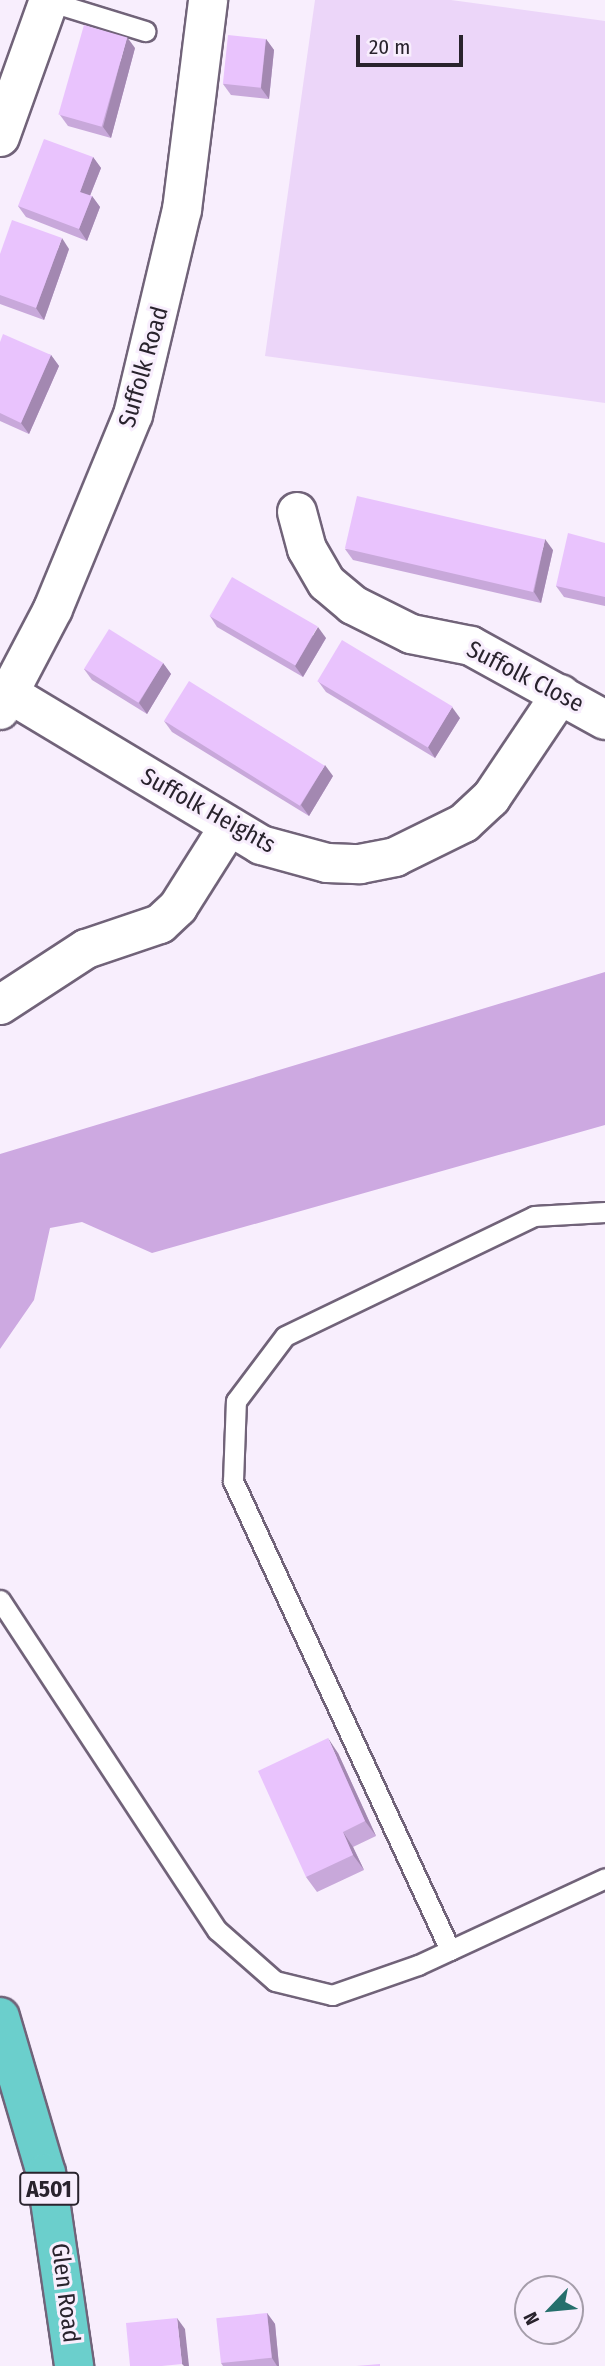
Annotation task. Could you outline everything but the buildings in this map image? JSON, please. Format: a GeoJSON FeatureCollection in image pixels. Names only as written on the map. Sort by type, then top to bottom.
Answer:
{"type":"FeatureCollection","features":[{"type":"Feature","properties":{"kind":"main road","name":"Glen Road"},"geometry":{"type":"LineString","coordinates":[[0,2017],[46,2173],[74,2366]]}},
{"type":"Feature","properties":{"kind":"street","name":"Suffolk Road"},"geometry":{"type":"LineString","coordinates":[[5,702],[94,517],[133,415],[182,210],[208,0]]}},
{"type":"Feature","properties":{"kind":"street"},"geometry":{"type":"LineString","coordinates":[[0,137],[49,1]]}},
{"type":"Feature","properties":{"kind":"street","name":"Suffolk Close"},"geometry":{"type":"LineString","coordinates":[[297,512],[307,550],[327,583],[353,605],[411,634],[471,646],[605,720]]}},
{"type":"Feature","properties":{"kind":"street","name":"Suffolk Heights"},"geometry":{"type":"LineString","coordinates":[[5,702],[261,845],[327,863],[360,864],[424,845],[491,798],[561,694]]}},
{"type":"Feature","properties":{"kind":"street"},"geometry":{"type":"LineString","coordinates":[[0,1005],[86,949],[160,924],[178,907],[228,828]]}},
{"type":"Feature","properties":{"kind":"lane"},"geometry":{"type":"LineString","coordinates":[[49,1],[145,31]]}},
{"type":"Feature","properties":{"kind":"lane"},"geometry":{"type":"LineString","coordinates":[[450,1950],[233,1481],[236,1401],[285,1336],[534,1216],[605,1212]]}},
{"type":"Feature","properties":{"kind":"lane"},"geometry":{"type":"LineString","coordinates":[[0,1600],[217,1930],[275,1981],[332,1995],[450,1950],[605,1878]]}},
{"type":"Feature","properties":{"kind":"shaded area"},"geometry":{"type":"Polygon","coordinates":[[[315,0],[451,0],[605,21],[605,403],[265,356],[315,0]]]}},
{"type":"Feature","properties":{"kind":"shaded area"},"geometry":{"type":"Polygon","coordinates":[[[605,972],[605,1125],[152,1253],[82,1222],[50,1228],[34,1300],[0,1349],[0,1154],[605,972]]]}}]}
